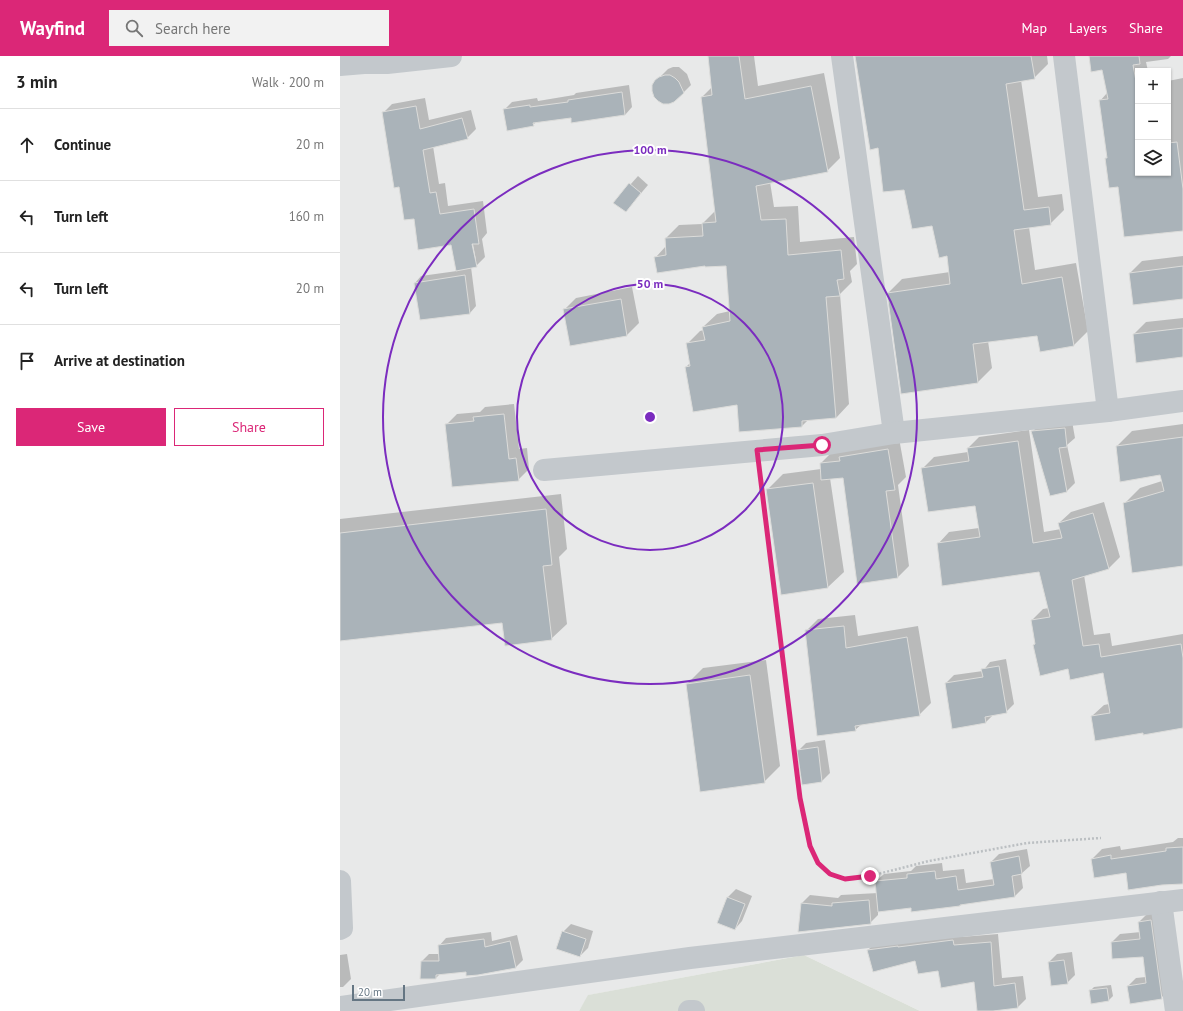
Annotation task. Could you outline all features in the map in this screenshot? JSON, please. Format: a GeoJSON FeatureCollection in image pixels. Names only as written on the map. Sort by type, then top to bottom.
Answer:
{"type":"FeatureCollection","features":[{"type":"Feature","properties":{"kind":"street"},"geometry":{"type":"LineString","coordinates":[[340,64],[364,59],[387,63],[451,56]]}},
{"type":"Feature","properties":{"kind":"street"},"geometry":{"type":"LineString","coordinates":[[842,56],[894,433]]}},
{"type":"Feature","properties":{"kind":"street"},"geometry":{"type":"LineString","coordinates":[[1064,56],[1108,411]]}},
{"type":"Feature","properties":{"kind":"street"},"geometry":{"type":"LineString","coordinates":[[544,470],[822,445],[894,433],[1108,411],[1183,401]]}},
{"type":"Feature","properties":{"kind":"street"},"geometry":{"type":"LineString","coordinates":[[340,881],[342,928],[340,929]]}},
{"type":"Feature","properties":{"kind":"street"},"geometry":{"type":"LineString","coordinates":[[340,1007],[690,958],[1183,900]]}},
{"type":"Feature","properties":{"kind":"street"},"geometry":{"type":"LineString","coordinates":[[1161,902],[1176,1011]]}},
{"type":"Feature","properties":{"kind":"street"},"geometry":{"type":"LineString","coordinates":[[689,1011],[694,1011]]}},
{"type":"Feature","properties":{"kind":"path"},"geometry":{"type":"LineString","coordinates":[[757,450],[800,798],[810,846],[818,863],[830,874],[845,879],[870,876],[929,861],[1027,843],[1101,838]]}},
{"type":"Feature","properties":{"kind":"shaded area"},"geometry":{"type":"Polygon","coordinates":[[[340,56],[1183,56],[1183,1011],[920,1011],[804,955],[589,995],[579,1011],[340,1011],[340,56]]]}},
{"type":"Feature","properties":{"kind":"shaded area"},"geometry":{"type":"Polygon","coordinates":[[[804,955],[920,1011],[579,1011],[588,995],[804,955]]]}},
{"type":"Feature","properties":{"kind":"building"},"geometry":{"type":"Polygon","coordinates":[[[708,56],[739,56],[745,99],[811,86],[828,172],[756,186],[761,220],[786,219],[788,255],[841,250],[844,279],[837,280],[840,296],[826,297],[836,418],[802,421],[802,427],[739,432],[737,405],[693,412],[685,367],[690,366],[686,343],[705,340],[702,327],[730,321],[726,266],[705,266],[657,273],[654,257],[666,255],[665,238],[703,236],[702,223],[716,222],[701,97],[712,95],[708,56]]]}},
{"type":"Feature","properties":{"kind":"building"},"geometry":{"type":"Polygon","coordinates":[[[855,56],[1031,56],[1035,79],[1006,84],[1024,210],[1049,207],[1051,225],[1014,230],[1022,284],[1062,277],[1074,346],[1040,352],[1037,336],[973,344],[978,383],[901,394],[887,293],[950,284],[947,256],[939,258],[932,226],[912,229],[904,190],[883,192],[878,148],[870,150],[855,56]]]}},
{"type":"Feature","properties":{"kind":"building"},"geometry":{"type":"Polygon","coordinates":[[[1089,56],[1139,56],[1140,64],[1133,65],[1135,76],[1135,176],[1171,176],[1171,143],[1177,142],[1183,189],[1183,231],[1124,237],[1118,187],[1109,188],[1105,158],[1107,158],[1099,100],[1108,99],[1102,70],[1091,72],[1089,56]]]}},
{"type":"Feature","properties":{"kind":"building"},"geometry":{"type":"Polygon","coordinates":[[[665,75],[670,75],[675,78],[679,82],[684,93],[674,102],[669,104],[663,104],[658,101],[654,97],[652,91],[652,85],[655,80],[665,75]]]}},
{"type":"Feature","properties":{"kind":"building"},"geometry":{"type":"Polygon","coordinates":[[[622,92],[625,115],[571,123],[571,118],[533,123],[534,126],[507,131],[503,109],[568,102],[568,100],[622,92]]]}},
{"type":"Feature","properties":{"kind":"building"},"geometry":{"type":"Polygon","coordinates":[[[416,106],[420,129],[462,118],[468,139],[423,150],[430,193],[436,192],[440,214],[474,209],[479,244],[472,244],[477,267],[456,271],[451,245],[418,250],[414,219],[404,220],[399,187],[394,188],[382,112],[416,106]]]}},
{"type":"Feature","properties":{"kind":"building"},"geometry":{"type":"Polygon","coordinates":[[[629,183],[641,193],[626,212],[613,203],[629,183]]]}},
{"type":"Feature","properties":{"kind":"building"},"geometry":{"type":"Polygon","coordinates":[[[1183,266],[1183,299],[1133,305],[1129,273],[1183,266]]]}},
{"type":"Feature","properties":{"kind":"building"},"geometry":{"type":"Polygon","coordinates":[[[465,275],[470,314],[420,320],[414,283],[465,275]]]}},
{"type":"Feature","properties":{"kind":"building"},"geometry":{"type":"Polygon","coordinates":[[[621,299],[627,336],[570,346],[563,309],[621,299]]]}},
{"type":"Feature","properties":{"kind":"building"},"geometry":{"type":"Polygon","coordinates":[[[1183,328],[1183,357],[1136,363],[1133,334],[1183,328]]]}},
{"type":"Feature","properties":{"kind":"building"},"geometry":{"type":"Polygon","coordinates":[[[504,414],[509,459],[516,458],[519,481],[452,487],[445,424],[474,421],[473,417],[504,414]]]}},
{"type":"Feature","properties":{"kind":"building"},"geometry":{"type":"Polygon","coordinates":[[[1065,428],[1067,447],[1059,448],[1067,492],[1050,496],[1031,431],[1065,428]]]}},
{"type":"Feature","properties":{"kind":"building"},"geometry":{"type":"Polygon","coordinates":[[[1183,437],[1183,566],[1132,573],[1123,503],[1164,491],[1160,475],[1120,482],[1116,446],[1183,437]]]}},
{"type":"Feature","properties":{"kind":"building"},"geometry":{"type":"Polygon","coordinates":[[[1018,441],[1033,543],[1062,538],[1058,523],[1093,513],[1109,569],[1072,580],[1083,646],[1099,644],[1101,657],[1181,644],[1183,658],[1183,728],[1095,741],[1091,716],[1110,713],[1103,673],[1070,680],[1068,669],[1040,676],[1033,645],[1035,644],[1031,620],[1050,617],[1039,572],[942,586],[937,543],[980,537],[975,506],[928,512],[921,468],[969,461],[967,448],[1018,441]]]}},
{"type":"Feature","properties":{"kind":"building"},"geometry":{"type":"Polygon","coordinates":[[[888,449],[895,490],[886,491],[898,578],[857,584],[843,478],[821,480],[820,463],[840,461],[839,457],[888,449]]]}},
{"type":"Feature","properties":{"kind":"building"},"geometry":{"type":"Polygon","coordinates":[[[813,483],[828,588],[781,595],[766,489],[813,483]]]}},
{"type":"Feature","properties":{"kind":"building"},"geometry":{"type":"Polygon","coordinates":[[[546,509],[552,565],[543,566],[552,640],[505,646],[502,623],[340,641],[340,533],[546,509]]]}},
{"type":"Feature","properties":{"kind":"building"},"geometry":{"type":"Polygon","coordinates":[[[844,626],[846,648],[907,637],[920,716],[855,726],[856,731],[817,736],[805,630],[844,626]]]}},
{"type":"Feature","properties":{"kind":"building"},"geometry":{"type":"Polygon","coordinates":[[[999,666],[1007,713],[985,717],[986,723],[952,729],[945,683],[983,677],[981,669],[999,666]]]}},
{"type":"Feature","properties":{"kind":"building"},"geometry":{"type":"Polygon","coordinates":[[[750,675],[765,783],[700,792],[686,684],[750,675]]]}},
{"type":"Feature","properties":{"kind":"building"},"geometry":{"type":"Polygon","coordinates":[[[818,747],[822,782],[802,785],[797,750],[818,747]]]}},
{"type":"Feature","properties":{"kind":"building"},"geometry":{"type":"Polygon","coordinates":[[[1183,847],[1183,884],[1162,885],[1128,890],[1126,873],[1094,878],[1091,859],[1111,855],[1111,859],[1166,851],[1166,848],[1183,847]]]}},
{"type":"Feature","properties":{"kind":"building"},"geometry":{"type":"Polygon","coordinates":[[[1019,856],[1022,874],[1012,876],[1015,897],[911,912],[911,908],[878,912],[875,881],[907,878],[907,874],[935,871],[936,879],[956,876],[958,890],[994,885],[990,862],[1019,856]]]}},
{"type":"Feature","properties":{"kind":"building"},"geometry":{"type":"Polygon","coordinates":[[[727,897],[745,904],[735,930],[717,923],[727,897]]]}},
{"type":"Feature","properties":{"kind":"building"},"geometry":{"type":"Polygon","coordinates":[[[869,900],[871,924],[798,932],[801,903],[832,906],[832,903],[869,900]]]}},
{"type":"Feature","properties":{"kind":"building"},"geometry":{"type":"Polygon","coordinates":[[[1151,920],[1162,999],[1130,1004],[1127,986],[1146,983],[1143,957],[1112,959],[1111,942],[1140,939],[1138,922],[1151,920]]]}},
{"type":"Feature","properties":{"kind":"building"},"geometry":{"type":"Polygon","coordinates":[[[562,931],[586,939],[580,957],[556,949],[562,931]]]}},
{"type":"Feature","properties":{"kind":"building"},"geometry":{"type":"Polygon","coordinates":[[[484,939],[485,947],[510,941],[516,968],[478,975],[466,976],[466,972],[436,975],[436,979],[420,979],[421,961],[439,961],[438,945],[484,939]]]}},
{"type":"Feature","properties":{"kind":"building"},"geometry":{"type":"Polygon","coordinates":[[[953,940],[954,945],[991,942],[994,986],[1015,983],[1018,1008],[977,1011],[974,982],[941,988],[938,971],[918,974],[915,961],[873,972],[867,950],[953,940]]]}},
{"type":"Feature","properties":{"kind":"building"},"geometry":{"type":"Polygon","coordinates":[[[1064,960],[1068,984],[1051,986],[1048,962],[1064,960]]]}},
{"type":"Feature","properties":{"kind":"building"},"geometry":{"type":"Polygon","coordinates":[[[1107,988],[1109,1001],[1091,1004],[1089,990],[1107,988]]]}},
{"type":"Feature","properties":{"kind":"route"},"geometry":{"type":"LineString","coordinates":[[822,445],[757,450],[800,798],[810,846],[818,863],[830,874],[845,879],[870,876]]}}]}
